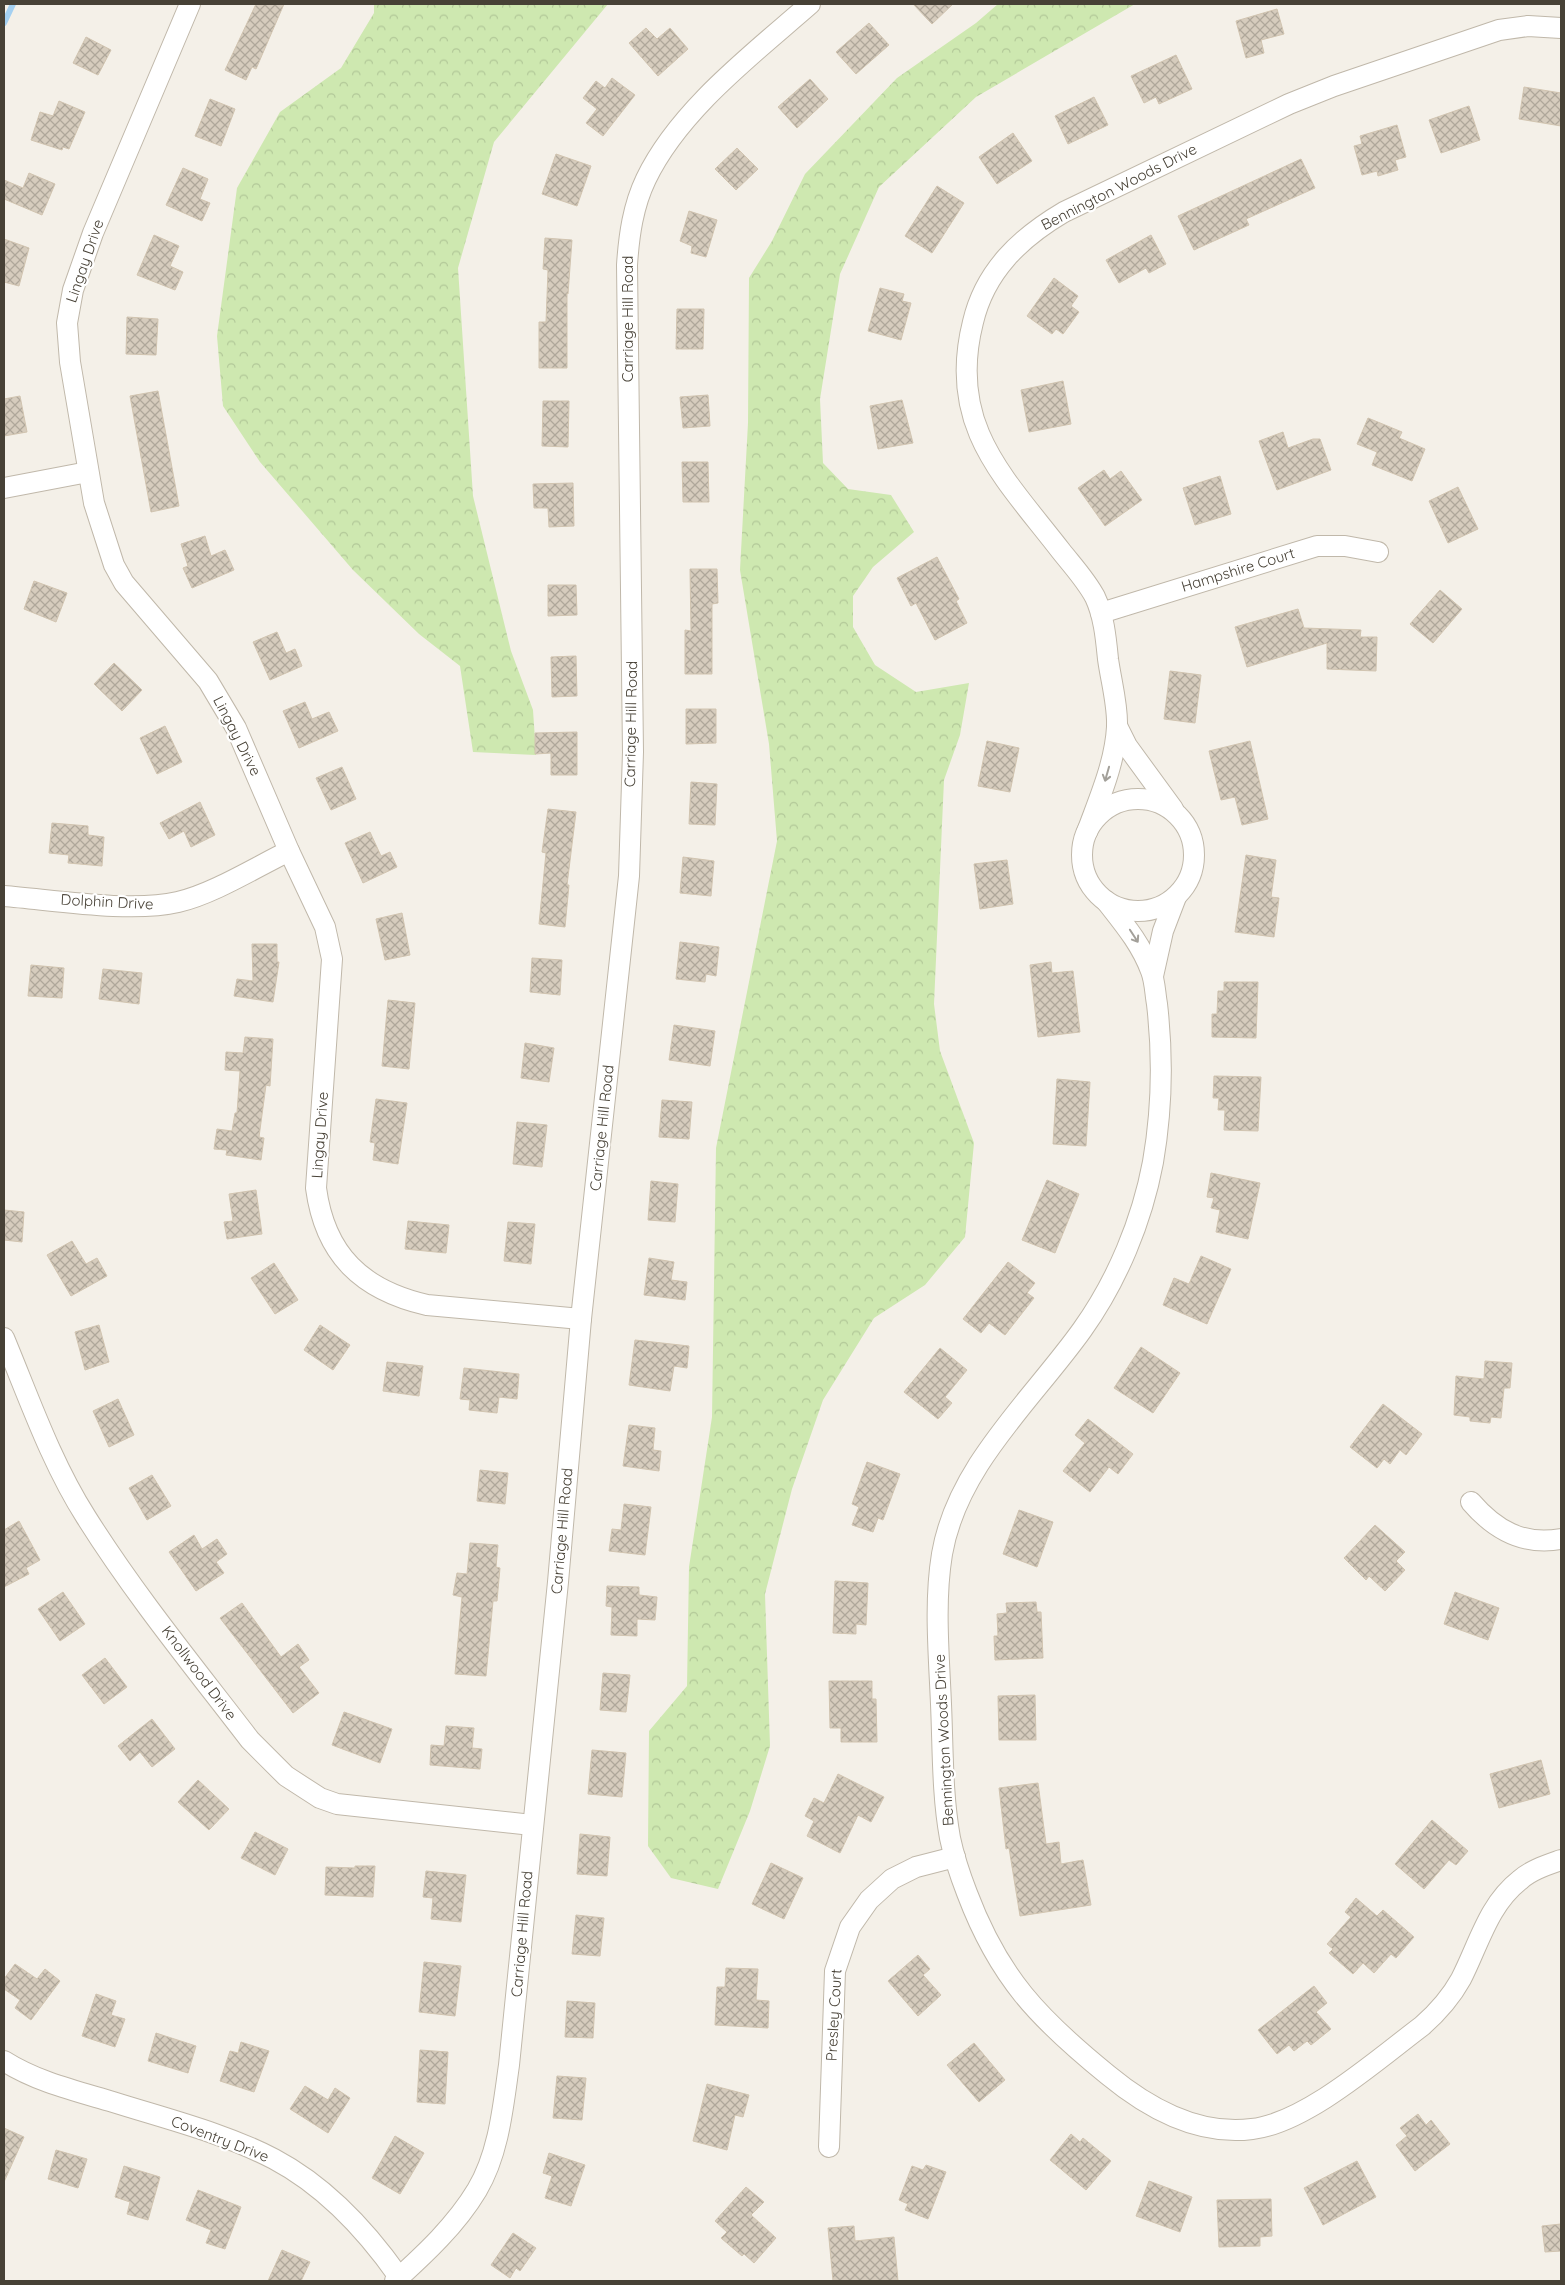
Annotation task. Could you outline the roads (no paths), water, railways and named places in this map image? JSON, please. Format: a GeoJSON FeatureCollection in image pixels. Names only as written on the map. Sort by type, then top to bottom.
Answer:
{"type":"FeatureCollection","features":[{"type":"Feature","properties":{"kind":"street","name":"Lingay Drive"},"geometry":{"type":"LineString","coordinates":[[190,4],[93,233],[69,307],[67,336],[70,362],[88,472],[103,537],[114,565],[129,590],[208,680],[236,728],[289,851],[325,927],[331,948],[316,1188],[321,1216],[333,1245],[350,1267],[364,1278],[390,1294],[407,1300],[427,1305],[581,1319]]}},
{"type":"Feature","properties":{"kind":"street","name":"Carriage Hill Road"},"geometry":{"type":"LineString","coordinates":[[397,2279],[463,2211],[478,2189],[496,2140],[509,2064],[558,1582],[581,1319],[629,876],[633,752],[628,237],[645,180],[658,157],[674,136],[717,89],[810,4]]}},
{"type":"Feature","properties":{"kind":"street","name":"Bennington Woods Drive"},"geometry":{"type":"LineString","coordinates":[[1561,28],[1528,26],[1480,35],[1289,104],[1064,212],[1026,237],[1001,264],[980,302],[969,341],[967,389],[972,420],[995,464],[1095,597],[1101,613],[1117,726],[1127,746],[1190,833],[1194,851],[1191,875],[1176,896],[1163,931],[1153,976],[1160,1046],[1158,1129],[1149,1181],[1134,1232],[1109,1285],[1086,1325],[1001,1435],[970,1480],[956,1506],[946,1534],[940,1575],[939,1651],[947,1814],[955,1858],[972,1905],[996,1958],[1035,2010],[1058,2033],[1125,2089],[1155,2108],[1190,2123],[1236,2130],[1268,2126],[1301,2113],[1422,2026],[1438,2012],[1461,1978],[1489,1916],[1500,1899],[1520,1879],[1561,1860]]}},
{"type":"Feature","properties":{"kind":"street"},"geometry":{"type":"LineString","coordinates":[[4,488],[88,472]]}},
{"type":"Feature","properties":{"kind":"street","name":"Hampshire Court"},"geometry":{"type":"LineString","coordinates":[[1101,613],[1317,546],[1345,546],[1378,552]]}},
{"type":"Feature","properties":{"kind":"street","name":"Bennington Woods Drive"},"geometry":{"type":"LineString","coordinates":[[1117,726],[1106,778],[1087,832],[1082,855],[1084,872],[1092,888],[1106,901],[1132,932],[1153,976]]}},
{"type":"Feature","properties":{"kind":"street","name":"Bennington Woods Drive"},"geometry":{"type":"LineString","coordinates":[[1087,832],[1100,814],[1123,801],[1144,799],[1161,804],[1175,812]]}},
{"type":"Feature","properties":{"kind":"street","name":"Dolphin Drive"},"geometry":{"type":"LineString","coordinates":[[4,896],[130,906],[164,905],[197,896],[289,851]]}},
{"type":"Feature","properties":{"kind":"street","name":"Bennington Woods Drive"},"geometry":{"type":"LineString","coordinates":[[1106,901],[1125,910],[1144,911],[1162,906],[1176,896]]}},
{"type":"Feature","properties":{"kind":"street","name":"Knollwood Drive"},"geometry":{"type":"LineString","coordinates":[[4,1338],[54,1456],[86,1516],[124,1575],[250,1740],[267,1759],[301,1787],[337,1804],[532,1825]]}},
{"type":"Feature","properties":{"kind":"street"},"geometry":{"type":"LineString","coordinates":[[1471,1502],[1485,1519],[1512,1535],[1528,1540],[1561,1539]]}},
{"type":"Feature","properties":{"kind":"street","name":"Presley Court"},"geometry":{"type":"LineString","coordinates":[[829,2148],[835,1971],[844,1940],[859,1912],[868,1900],[892,1879],[916,1867],[955,1858]]}},
{"type":"Feature","properties":{"kind":"street","name":"Coventry Drive"},"geometry":{"type":"LineString","coordinates":[[4,2061],[45,2081],[189,2126],[243,2145],[273,2159],[310,2182],[350,2217],[369,2236],[397,2279]]}},
{"type":"Feature","properties":{"kind":"waterway"},"geometry":{"type":"LineString","coordinates":[[4,23],[13,4]]}}]}
